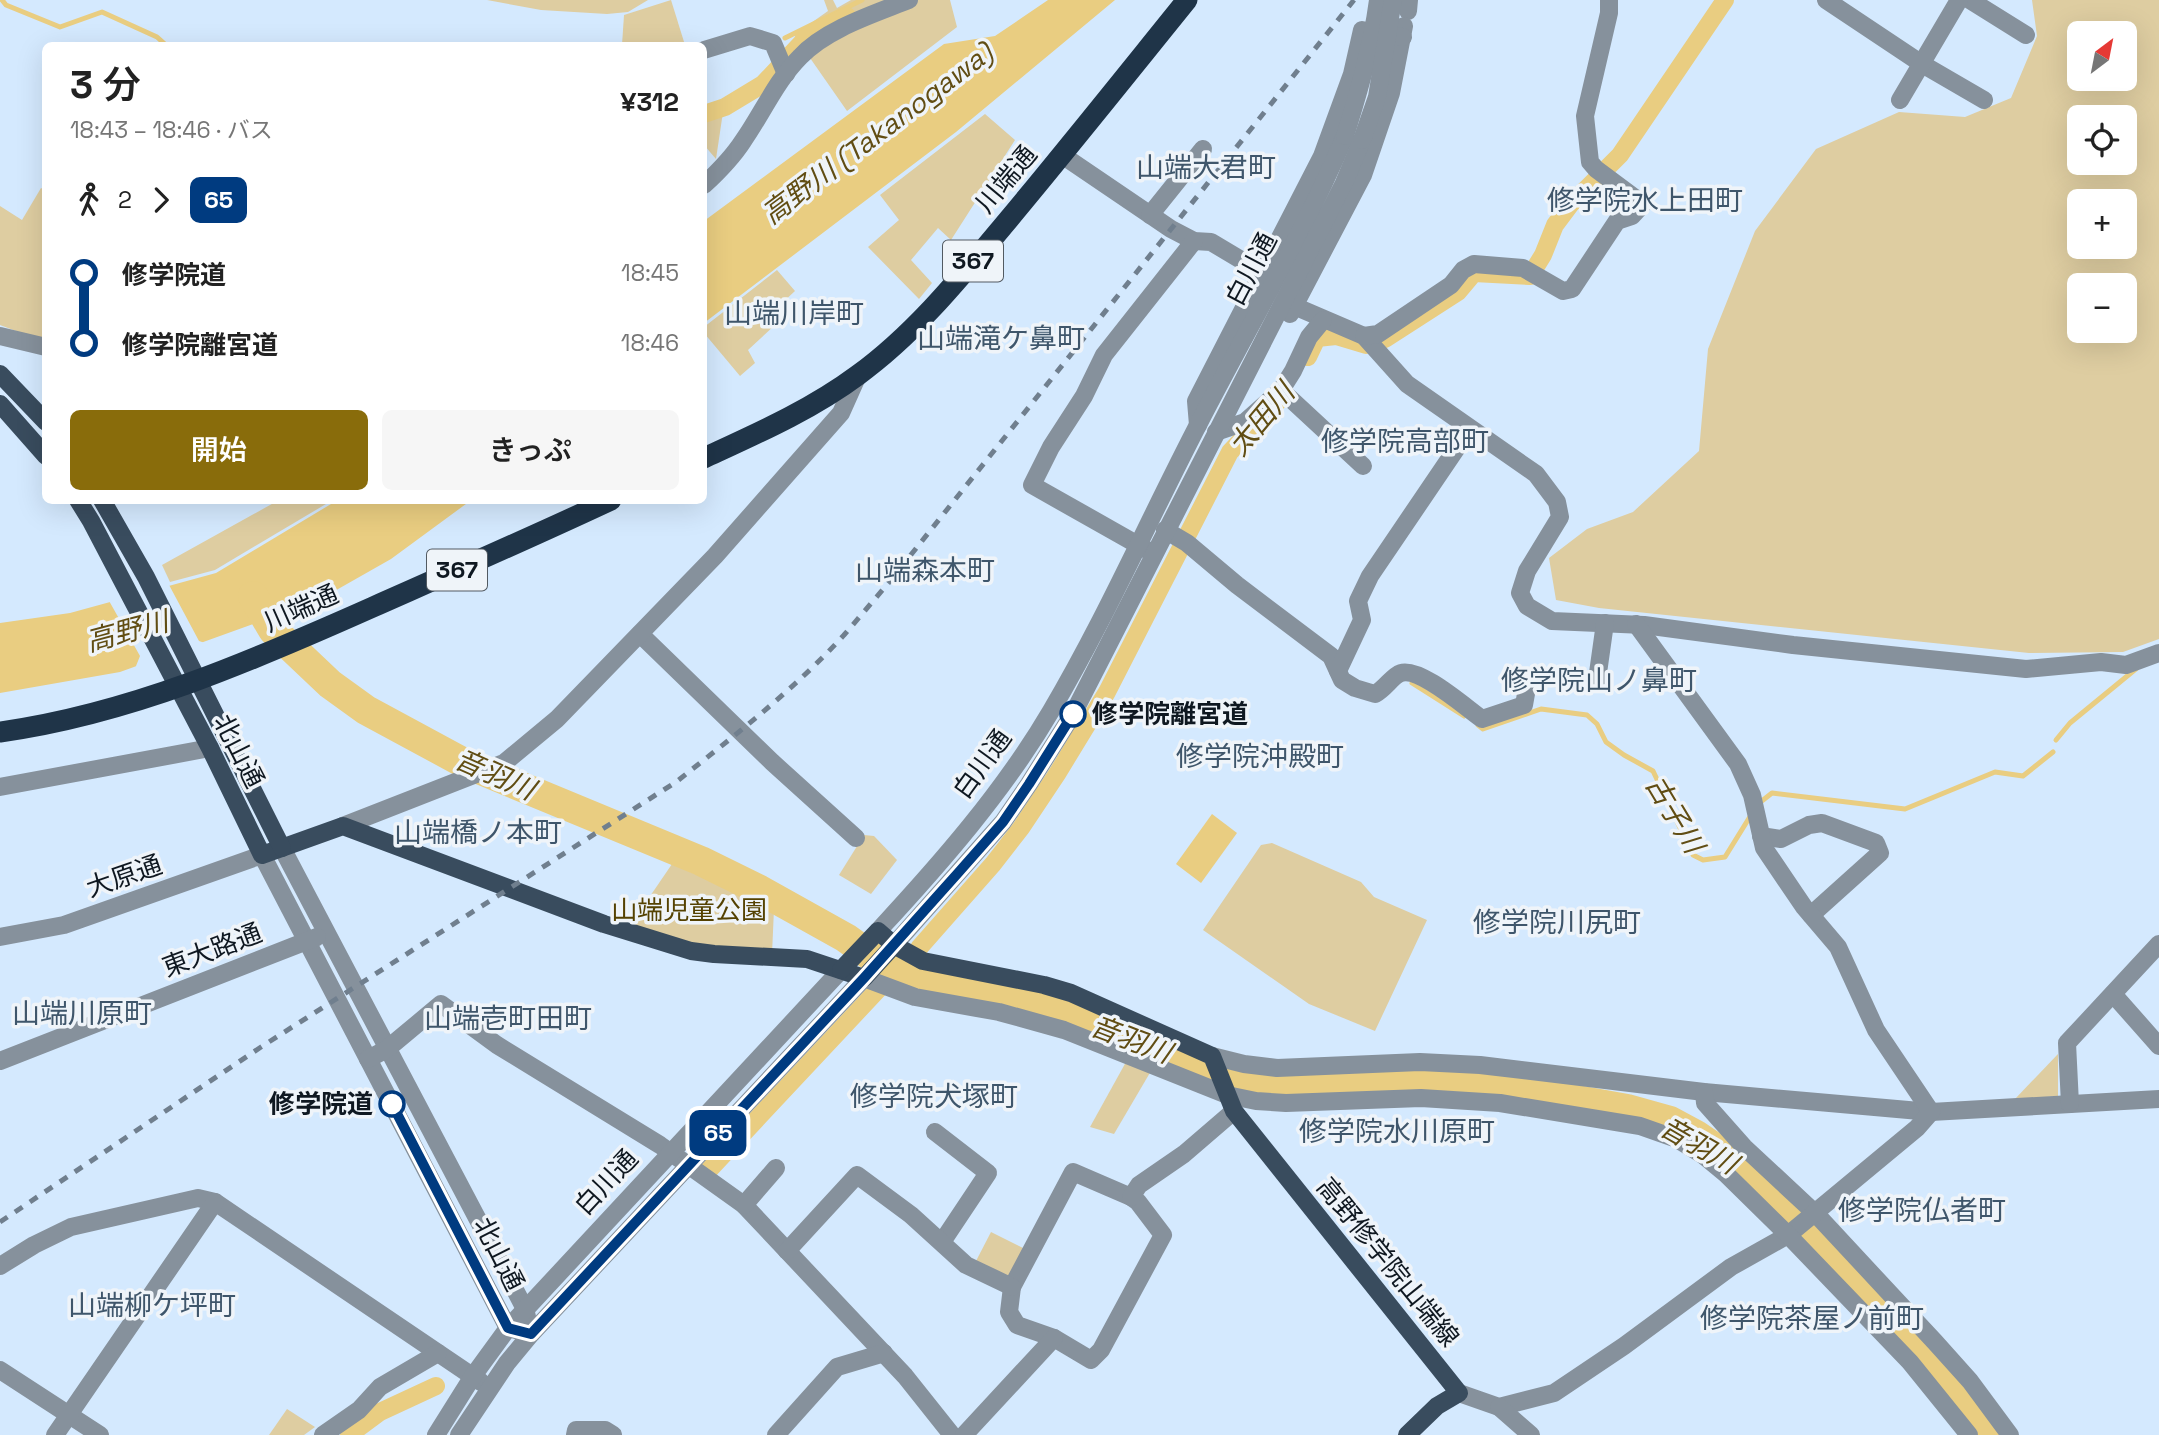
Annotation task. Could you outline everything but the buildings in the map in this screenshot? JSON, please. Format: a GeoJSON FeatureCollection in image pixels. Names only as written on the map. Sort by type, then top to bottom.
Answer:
{"type":"FeatureCollection","features":[{"type":"Feature","properties":{"kind":"highway","name":"川端通"},"geometry":{"type":"LineString","coordinates":[[707,457],[776,425],[858,375],[915,326],[967,269],[1187,0]]}},
{"type":"Feature","properties":{"kind":"highway","name":"川端通"},"geometry":{"type":"LineString","coordinates":[[0,732],[50,725],[195,673],[274,651],[602,504]]}},
{"type":"Feature","properties":{"kind":"main road"},"geometry":{"type":"LineString","coordinates":[[0,374],[42,418]]}},
{"type":"Feature","properties":{"kind":"main road"},"geometry":{"type":"LineString","coordinates":[[0,404],[42,451]]}},
{"type":"Feature","properties":{"kind":"main road","name":"北山通"},"geometry":{"type":"LineString","coordinates":[[81,504],[210,748],[262,855]]}},
{"type":"Feature","properties":{"kind":"main road","name":"北山通"},"geometry":{"type":"LineString","coordinates":[[104,504],[146,577],[282,848]]}},
{"type":"Feature","properties":{"kind":"main road"},"geometry":{"type":"LineString","coordinates":[[262,855],[343,826],[604,923],[691,951],[846,964],[875,979]]}},
{"type":"Feature","properties":{"kind":"main road"},"geometry":{"type":"LineString","coordinates":[[874,935],[890,949],[923,961],[1044,985],[1071,993],[1214,1059]]}},
{"type":"Feature","properties":{"kind":"main road","name":"白川通"},"geometry":{"type":"LineString","coordinates":[[846,964],[874,935]]}},
{"type":"Feature","properties":{"kind":"main road","name":"白川通"},"geometry":{"type":"LineString","coordinates":[[875,979],[890,949]]}},
{"type":"Feature","properties":{"kind":"main road","name":"高野修学院山端線"},"geometry":{"type":"LineString","coordinates":[[1214,1059],[1229,1098],[1459,1394]]}},
{"type":"Feature","properties":{"kind":"main road"},"geometry":{"type":"LineString","coordinates":[[1407,1435],[1437,1406],[1459,1394]]}},
{"type":"Feature","properties":{"kind":"street"},"geometry":{"type":"LineString","coordinates":[[707,182],[742,143],[782,65],[840,28],[909,0]]}},
{"type":"Feature","properties":{"kind":"street","name":"白川通"},"geometry":{"type":"LineString","coordinates":[[874,935],[934,870],[1009,774],[1051,712],[1145,550],[1178,537],[1223,430],[1344,183],[1354,138],[1359,90],[1378,0]]}},
{"type":"Feature","properties":{"kind":"street"},"geometry":{"type":"LineString","coordinates":[[1364,336],[1378,334],[1451,285],[1463,271],[1474,264],[1523,268],[1563,291],[1572,289],[1617,221],[1632,216],[1643,204],[1590,162],[1585,116],[1609,13],[1609,0]]}},
{"type":"Feature","properties":{"kind":"street"},"geometry":{"type":"LineString","coordinates":[[1826,0],[1922,64],[1984,100]]}},
{"type":"Feature","properties":{"kind":"street"},"geometry":{"type":"LineString","coordinates":[[1900,100],[1959,0]]}},
{"type":"Feature","properties":{"kind":"street"},"geometry":{"type":"LineString","coordinates":[[1970,0],[2026,35]]}},
{"type":"Feature","properties":{"kind":"street"},"geometry":{"type":"LineString","coordinates":[[1198,425],[1196,401],[1331,135],[1352,74],[1362,30],[1404,13]]}},
{"type":"Feature","properties":{"kind":"street"},"geometry":{"type":"LineString","coordinates":[[1223,430],[1294,306],[1363,175],[1391,93],[1404,13]]}},
{"type":"Feature","properties":{"kind":"street","name":"白川通"},"geometry":{"type":"LineString","coordinates":[[890,949],[1003,822],[1073,714],[1198,425],[1302,229],[1377,97],[1404,13]]}},
{"type":"Feature","properties":{"kind":"street"},"geometry":{"type":"LineString","coordinates":[[707,49],[750,36],[773,43],[782,65]]}},
{"type":"Feature","properties":{"kind":"street"},"geometry":{"type":"LineString","coordinates":[[1150,215],[1203,149]]}},
{"type":"Feature","properties":{"kind":"street"},"geometry":{"type":"LineString","coordinates":[[1062,155],[1150,215],[1194,241],[1211,242],[1263,273]]}},
{"type":"Feature","properties":{"kind":"street"},"geometry":{"type":"LineString","coordinates":[[1145,550],[1032,485],[1051,447],[1084,396],[1104,355],[1194,241]]}},
{"type":"Feature","properties":{"kind":"street"},"geometry":{"type":"LineString","coordinates":[[1294,306],[1364,336],[1407,384],[1469,430],[1536,474],[1557,502],[1560,517],[1527,571],[1520,593],[1527,606],[1552,621],[1636,624],[1793,645],[2026,669],[2101,662],[2126,665],[2159,653]]}},
{"type":"Feature","properties":{"kind":"street"},"geometry":{"type":"LineString","coordinates":[[1223,430],[1245,422],[1281,390],[1309,337],[1323,320]]}},
{"type":"Feature","properties":{"kind":"street"},"geometry":{"type":"LineString","coordinates":[[0,337],[42,347]]}},
{"type":"Feature","properties":{"kind":"street"},"geometry":{"type":"LineString","coordinates":[[343,826],[504,763],[557,719],[715,556],[841,414],[858,375]]}},
{"type":"Feature","properties":{"kind":"street"},"geometry":{"type":"LineString","coordinates":[[1281,390],[1363,466]]}},
{"type":"Feature","properties":{"kind":"street"},"geometry":{"type":"LineString","coordinates":[[1338,671],[1362,620],[1358,601],[1370,576],[1469,430]]}},
{"type":"Feature","properties":{"kind":"street"},"geometry":{"type":"LineString","coordinates":[[1178,537],[1331,656],[1342,680],[1375,694],[1387,688],[1393,677],[1403,672],[1421,675],[1482,719],[1524,705],[1530,677],[1597,680],[1605,623]]}},
{"type":"Feature","properties":{"kind":"street"},"geometry":{"type":"LineString","coordinates":[[1636,624],[1738,764],[1752,795],[1764,848],[1811,915],[1838,947],[1876,1030],[1931,1112]]}},
{"type":"Feature","properties":{"kind":"street"},"geometry":{"type":"LineString","coordinates":[[640,634],[772,762],[856,838]]}},
{"type":"Feature","properties":{"kind":"street"},"geometry":{"type":"LineString","coordinates":[[0,787],[210,748]]}},
{"type":"Feature","properties":{"kind":"street"},"geometry":{"type":"LineString","coordinates":[[1761,836],[1781,839],[1809,825],[1822,824],[1877,843],[1880,853],[1811,915]]}},
{"type":"Feature","properties":{"kind":"street","name":"北山通"},"geometry":{"type":"LineString","coordinates":[[262,855],[508,1328],[531,1334],[525,1309],[282,848]]}},
{"type":"Feature","properties":{"kind":"street","name":"大原通"},"geometry":{"type":"LineString","coordinates":[[0,937],[64,925],[262,855]]}},
{"type":"Feature","properties":{"kind":"street","name":"東大路通"},"geometry":{"type":"LineString","coordinates":[[0,1062],[326,933]]}},
{"type":"Feature","properties":{"kind":"street"},"geometry":{"type":"LineString","coordinates":[[2070,1104],[2067,1043],[2159,944]]}},
{"type":"Feature","properties":{"kind":"street","name":"白川通"},"geometry":{"type":"LineString","coordinates":[[436,1435],[473,1376],[508,1328],[846,964]]}},
{"type":"Feature","properties":{"kind":"street"},"geometry":{"type":"LineString","coordinates":[[875,979],[915,997],[999,1012],[1064,1030],[1229,1098],[1286,1103],[1421,1098],[1500,1103],[1640,1126],[1677,1139],[1726,1174],[1788,1235],[1910,1362],[1969,1435],[1995,1416]]}},
{"type":"Feature","properties":{"kind":"street","name":"白川通"},"geometry":{"type":"LineString","coordinates":[[460,1435],[490,1388],[531,1334],[687,1165],[875,979]]}},
{"type":"Feature","properties":{"kind":"street"},"geometry":{"type":"LineString","coordinates":[[2113,993],[2159,1046]]}},
{"type":"Feature","properties":{"kind":"street"},"geometry":{"type":"LineString","coordinates":[[368,1059],[387,1049],[441,1004],[497,1045],[670,1152],[744,1205],[905,1376],[952,1435]]}},
{"type":"Feature","properties":{"kind":"street"},"geometry":{"type":"LineString","coordinates":[[1214,1059],[1277,1068],[1420,1062],[1480,1065],[1704,1092],[1931,1112],[2159,1099]]}},
{"type":"Feature","properties":{"kind":"street"},"geometry":{"type":"LineString","coordinates":[[1704,1092],[1705,1103],[1744,1147],[1815,1214],[1952,1362],[2010,1435]]}},
{"type":"Feature","properties":{"kind":"street"},"geometry":{"type":"LineString","coordinates":[[1131,1197],[1139,1185],[1184,1154],[1229,1098]]}},
{"type":"Feature","properties":{"kind":"street"},"geometry":{"type":"LineString","coordinates":[[1499,1406],[1554,1393],[1624,1346],[1731,1266],[1788,1235],[1917,1128],[1931,1112]]}},
{"type":"Feature","properties":{"kind":"street"},"geometry":{"type":"LineString","coordinates":[[935,1132],[988,1173],[942,1242]]}},
{"type":"Feature","properties":{"kind":"street"},"geometry":{"type":"LineString","coordinates":[[744,1205],[776,1168]]}},
{"type":"Feature","properties":{"kind":"street"},"geometry":{"type":"LineString","coordinates":[[1073,1172],[1131,1197],[1138,1202],[1163,1235],[1101,1350],[1091,1360],[1054,1338],[1017,1325],[1009,1312],[1012,1287],[1073,1172]]}},
{"type":"Feature","properties":{"kind":"street"},"geometry":{"type":"LineString","coordinates":[[787,1251],[857,1175],[911,1215],[966,1265],[1012,1287]]}},
{"type":"Feature","properties":{"kind":"street"},"geometry":{"type":"LineString","coordinates":[[0,1266],[71,1227],[198,1198],[215,1202],[490,1388]]}},
{"type":"Feature","properties":{"kind":"street"},"geometry":{"type":"LineString","coordinates":[[55,1435],[215,1202]]}},
{"type":"Feature","properties":{"kind":"street"},"geometry":{"type":"LineString","coordinates":[[964,1435],[1054,1338]]}},
{"type":"Feature","properties":{"kind":"street"},"geometry":{"type":"LineString","coordinates":[[323,1435],[359,1410],[380,1387],[438,1353]]}},
{"type":"Feature","properties":{"kind":"street"},"geometry":{"type":"LineString","coordinates":[[776,1435],[837,1367],[884,1353]]}},
{"type":"Feature","properties":{"kind":"street"},"geometry":{"type":"LineString","coordinates":[[0,1370],[100,1435]]}},
{"type":"Feature","properties":{"kind":"street"},"geometry":{"type":"LineString","coordinates":[[1459,1394],[1499,1406],[1531,1435]]}},
{"type":"Feature","properties":{"kind":"street"},"geometry":{"type":"LineString","coordinates":[[575,1435],[576,1430],[605,1430],[613,1435]]}},
{"type":"Feature","properties":{"kind":"green space"},"geometry":{"type":"Polygon","coordinates":[[[487,0],[648,0],[628,12],[607,14],[541,10],[487,0]]]}},
{"type":"Feature","properties":{"kind":"green space"},"geometry":{"type":"Polygon","coordinates":[[[671,0],[684,42],[622,42],[624,15],[671,0]]]}},
{"type":"Feature","properties":{"kind":"green space"},"geometry":{"type":"Polygon","coordinates":[[[824,0],[833,0],[837,8],[851,0],[950,0],[957,27],[847,111],[794,35],[828,11],[824,0]]]}},
{"type":"Feature","properties":{"kind":"green space"},"geometry":{"type":"Polygon","coordinates":[[[2032,0],[2159,0],[2159,639],[2123,652],[2029,653],[1599,608],[1556,600],[1549,558],[1587,529],[1633,512],[1699,451],[1708,349],[1755,231],[1816,149],[1899,112],[1965,117],[2011,98],[2037,36],[2032,0]]]}},
{"type":"Feature","properties":{"kind":"green space"},"geometry":{"type":"Polygon","coordinates":[[[723,112],[716,159],[707,148],[707,119],[723,112]]]}},
{"type":"Feature","properties":{"kind":"green space"},"geometry":{"type":"Polygon","coordinates":[[[985,114],[1015,140],[951,240],[938,228],[911,260],[932,283],[919,299],[868,247],[899,220],[880,195],[985,114]]]}},
{"type":"Feature","properties":{"kind":"green space"},"geometry":{"type":"Polygon","coordinates":[[[42,188],[42,341],[0,325],[0,206],[22,220],[42,188]]]}},
{"type":"Feature","properties":{"kind":"green space"},"geometry":{"type":"Polygon","coordinates":[[[777,270],[795,291],[781,304],[788,313],[748,350],[755,363],[740,376],[707,337],[707,325],[777,270]]]}},
{"type":"Feature","properties":{"kind":"green space"},"geometry":{"type":"Polygon","coordinates":[[[272,504],[326,504],[215,570],[170,582],[162,565],[272,504]]]}},
{"type":"Feature","properties":{"kind":"green space"},"geometry":{"type":"Polygon","coordinates":[[[864,835],[874,836],[897,860],[871,894],[839,875],[864,835]]]}},
{"type":"Feature","properties":{"kind":"green space"},"geometry":{"type":"Polygon","coordinates":[[[1272,843],[1361,882],[1374,897],[1427,920],[1375,1031],[1309,1004],[1203,930],[1261,845],[1272,843]]]}},
{"type":"Feature","properties":{"kind":"green space","name":"山端児童公園"},"geometry":{"type":"Polygon","coordinates":[[[672,864],[774,909],[772,954],[694,948],[629,927],[672,864]]]}},
{"type":"Feature","properties":{"kind":"green space"},"geometry":{"type":"Polygon","coordinates":[[[2058,1054],[2058,1096],[2014,1100],[2058,1054]]]}},
{"type":"Feature","properties":{"kind":"green space"},"geometry":{"type":"Polygon","coordinates":[[[1126,1062],[1151,1071],[1114,1134],[1090,1127],[1126,1062]]]}},
{"type":"Feature","properties":{"kind":"green space"},"geometry":{"type":"Polygon","coordinates":[[[991,1232],[1025,1249],[1009,1277],[976,1261],[991,1232]]]}},
{"type":"Feature","properties":{"kind":"green space"},"geometry":{"type":"Polygon","coordinates":[[[287,1409],[315,1427],[304,1435],[269,1435],[287,1409]]]}},
{"type":"Feature","properties":{"kind":"water","name":"高野川 (Takanogawa)"},"geometry":{"type":"Polygon","coordinates":[[[1048,0],[1115,0],[956,132],[707,321],[707,219],[944,44],[995,36],[1048,0]]]}},
{"type":"Feature","properties":{"kind":"water","name":"高野川"},"geometry":{"type":"Polygon","coordinates":[[[331,504],[466,504],[391,559],[317,601],[120,672],[0,693],[0,623],[70,613],[216,573],[331,504]]]}},
{"type":"Feature","properties":{"kind":"water"},"geometry":{"type":"Polygon","coordinates":[[[1212,814],[1237,833],[1201,883],[1176,864],[1212,814]]]}},
{"type":"Feature","properties":{"kind":"pier"},"geometry":{"type":"Polygon","coordinates":[[[168,583],[199,641],[208,644],[134,671],[140,656],[108,599],[168,583]]]}},
{"type":"Feature","properties":{"kind":"waterway"},"geometry":{"type":"LineString","coordinates":[[2,0],[6,5],[60,27],[102,12],[163,42]]}},
{"type":"Feature","properties":{"kind":"waterway"},"geometry":{"type":"LineString","coordinates":[[785,38],[862,0]]}},
{"type":"Feature","properties":{"kind":"waterway","name":"太田川"},"geometry":{"type":"LineString","coordinates":[[1308,357],[1317,338],[1336,336],[1366,345],[1385,339],[1458,292],[1474,273],[1530,276],[1543,255],[1555,225],[1570,205],[1620,155],[1725,0]]}},
{"type":"Feature","properties":{"kind":"waterway"},"geometry":{"type":"LineString","coordinates":[[707,113],[725,107],[763,84],[809,35],[847,16]]}},
{"type":"Feature","properties":{"kind":"waterway","name":"太田川"},"geometry":{"type":"LineString","coordinates":[[919,948],[993,864],[1057,774],[1107,692],[1230,452],[1284,395]]}},
{"type":"Feature","properties":{"kind":"waterway","name":"音羽川"},"geometry":{"type":"LineString","coordinates":[[253,596],[273,630],[330,684],[366,710],[464,763],[701,861],[760,890],[846,938],[893,972],[928,984],[1002,996],[1047,1008],[1213,1073],[1252,1084],[1304,1088],[1386,1084],[1516,1089],[1627,1109],[1670,1121],[1734,1161],[1831,1257],[1902,1329],[1957,1395],[1986,1435]]}},
{"type":"Feature","properties":{"kind":"waterway","name":"古子川"},"geometry":{"type":"LineString","coordinates":[[2056,740],[2070,723],[2137,668]]}},
{"type":"Feature","properties":{"kind":"waterway","name":"古子川"},"geometry":{"type":"LineString","coordinates":[[1412,683],[1464,716]]}},
{"type":"Feature","properties":{"kind":"waterway","name":"古子川"},"geometry":{"type":"LineString","coordinates":[[1478,725],[1483,729],[1541,709],[1587,715],[1597,724],[1606,742],[1653,771],[1693,855],[1703,860],[1725,857],[1751,815]]}},
{"type":"Feature","properties":{"kind":"waterway","name":"古子川"},"geometry":{"type":"LineString","coordinates":[[1758,804],[1772,793],[1905,809],[1995,772],[2023,776],[2053,752]]}},
{"type":"Feature","properties":{"kind":"waterway","name":"太田川"},"geometry":{"type":"LineString","coordinates":[[709,1170],[901,965]]}},
{"type":"Feature","properties":{"kind":"waterway","name":"太田川"},"geometry":{"type":"LineString","coordinates":[[349,1435],[380,1412],[436,1386]]}},
{"type":"Feature","properties":{"kind":"railway"},"geometry":{"type":"LineString","coordinates":[[0,1222],[261,1047],[676,782],[784,694],[844,635],[886,586],[1354,0]]}},
{"type":"Feature","properties":{"kind":"bus line","name":"65"},"geometry":{"type":"LineString","coordinates":[[392,1104],[508,1328],[531,1334],[864,978],[1003,822],[1073,714]]}},
{"type":"Feature","properties":{"kind":"place","name":"修学院離宮道"},"geometry":{"type":"Point","coordinates":[1073,714]}},
{"type":"Feature","properties":{"kind":"place","name":"修学院道"},"geometry":{"type":"Point","coordinates":[392,1104]}},
{"type":"Feature","properties":{"kind":"district","name":"山端大君町"},"geometry":{"type":"Point","coordinates":[1206,167]}},
{"type":"Feature","properties":{"kind":"district","name":"修学院水上田町"},"geometry":{"type":"Point","coordinates":[1645,200]}},
{"type":"Feature","properties":{"kind":"district","name":"山端川岸町"},"geometry":{"type":"Point","coordinates":[794,313]}},
{"type":"Feature","properties":{"kind":"district","name":"山端滝ケ鼻町"},"geometry":{"type":"Point","coordinates":[1001,338]}},
{"type":"Feature","properties":{"kind":"district","name":"修学院高部町"},"geometry":{"type":"Point","coordinates":[1405,441]}},
{"type":"Feature","properties":{"kind":"district","name":"山端森本町"},"geometry":{"type":"Point","coordinates":[925,570]}},
{"type":"Feature","properties":{"kind":"district","name":"修学院山ノ鼻町"},"geometry":{"type":"Point","coordinates":[1599,680]}},
{"type":"Feature","properties":{"kind":"district","name":"修学院沖殿町"},"geometry":{"type":"Point","coordinates":[1260,756]}},
{"type":"Feature","properties":{"kind":"district","name":"山端橋ノ本町"},"geometry":{"type":"Point","coordinates":[478,832]}},
{"type":"Feature","properties":{"kind":"district","name":"修学院川尻町"},"geometry":{"type":"Point","coordinates":[1557,922]}},
{"type":"Feature","properties":{"kind":"district","name":"山端川原町"},"geometry":{"type":"Point","coordinates":[82,1013]}},
{"type":"Feature","properties":{"kind":"district","name":"山端壱町田町"},"geometry":{"type":"Point","coordinates":[508,1018]}},
{"type":"Feature","properties":{"kind":"district","name":"修学院犬塚町"},"geometry":{"type":"Point","coordinates":[934,1096]}},
{"type":"Feature","properties":{"kind":"district","name":"修学院水川原町"},"geometry":{"type":"Point","coordinates":[1397,1131]}},
{"type":"Feature","properties":{"kind":"district","name":"修学院仏者町"},"geometry":{"type":"Point","coordinates":[1922,1210]}},
{"type":"Feature","properties":{"kind":"district","name":"山端柳ケ坪町"},"geometry":{"type":"Point","coordinates":[152,1305]}},
{"type":"Feature","properties":{"kind":"district","name":"修学院茶屋ノ前町"},"geometry":{"type":"Point","coordinates":[1812,1318]}}]}
